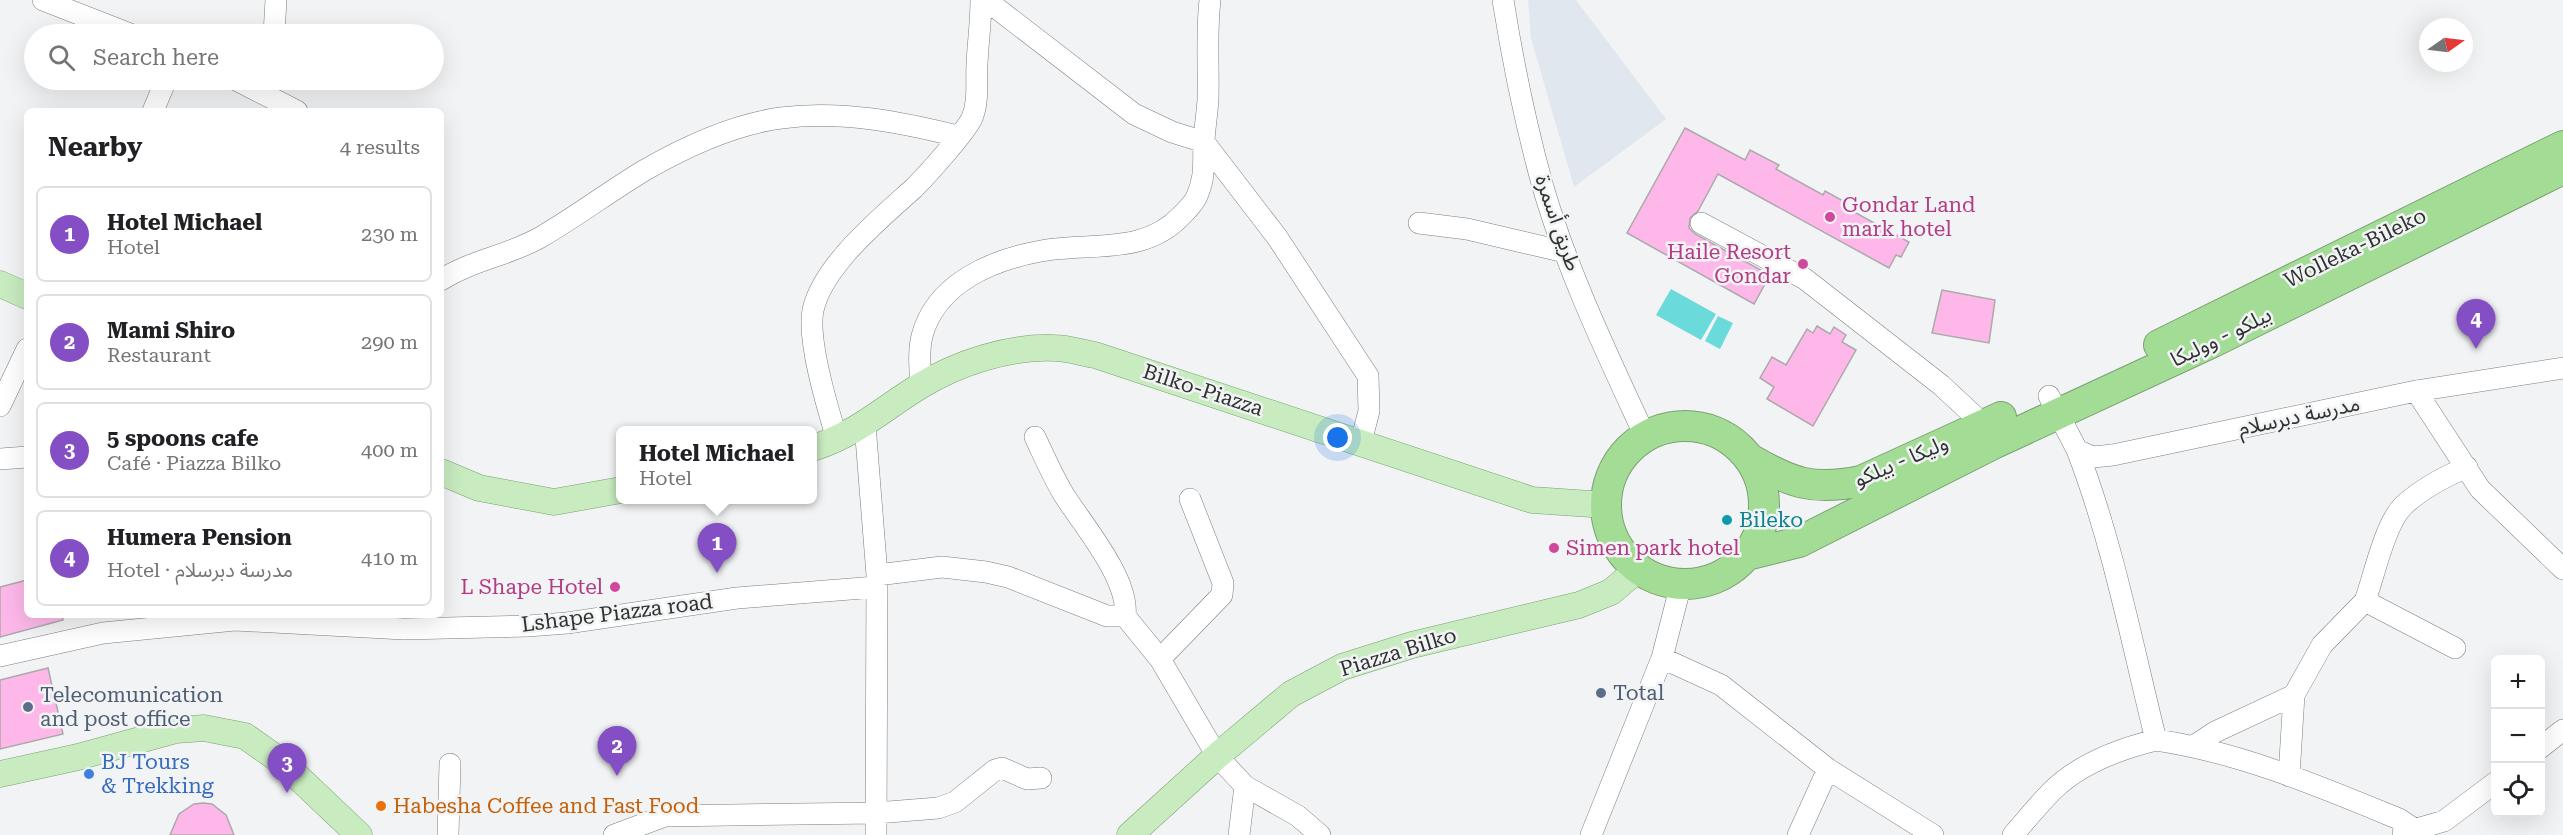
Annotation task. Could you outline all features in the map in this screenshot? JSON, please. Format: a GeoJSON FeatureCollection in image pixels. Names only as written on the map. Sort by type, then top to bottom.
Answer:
{"type":"FeatureCollection","features":[{"type":"Feature","properties":{"kind":"highway","name":"Wolleka-Bileko"},"geometry":{"type":"LineString","coordinates":[[2445,215],[2563,146]]}},
{"type":"Feature","properties":{"kind":"highway","name":"بيلكو - ووليكا"},"geometry":{"type":"LineString","coordinates":[[1747,555],[1798,542],[1877,501],[1988,434],[2213,342],[2445,215],[2563,169]]}},
{"type":"Feature","properties":{"kind":"highway"},"geometry":{"type":"LineString","coordinates":[[1690,426],[1713,431],[1734,442],[1750,459],[1761,482],[1764,508],[1759,533],[1747,555],[1728,572],[1706,582],[1681,584],[1659,580],[1638,569],[1624,554],[1613,537],[1606,505],[1607,487],[1627,451],[1645,436],[1667,428],[1690,426]]}},
{"type":"Feature","properties":{"kind":"highway","name":"وليكا - بيلكو"},"geometry":{"type":"LineString","coordinates":[[1750,459],[1780,477],[1807,486],[1837,486],[1860,481],[1988,434]]}},
{"type":"Feature","properties":{"kind":"main road"},"geometry":{"type":"LineString","coordinates":[[0,284],[24,295]]}},
{"type":"Feature","properties":{"kind":"main road","name":"Bilko-Piazza"},"geometry":{"type":"LineString","coordinates":[[817,447],[837,440],[865,425],[921,386],[969,363],[1015,350],[1055,348],[1095,355],[1532,500],[1606,505]]}},
{"type":"Feature","properties":{"kind":"main road"},"geometry":{"type":"LineString","coordinates":[[444,473],[479,488],[554,502],[616,491]]}},
{"type":"Feature","properties":{"kind":"main road","name":"Piazza Bilko"},"geometry":{"type":"LineString","coordinates":[[1130,835],[1217,756],[1291,694],[1342,667],[1412,645],[1579,605],[1611,592],[1638,569]]}},
{"type":"Feature","properties":{"kind":"main road"},"geometry":{"type":"LineString","coordinates":[[0,774],[78,757],[176,730],[204,728],[245,736],[282,762],[359,835]]}},
{"type":"Feature","properties":{"kind":"street"},"geometry":{"type":"LineString","coordinates":[[44,0],[105,24]]}},
{"type":"Feature","properties":{"kind":"street"},"geometry":{"type":"LineString","coordinates":[[275,24],[276,0]]}},
{"type":"Feature","properties":{"kind":"street"},"geometry":{"type":"LineString","coordinates":[[837,440],[825,400],[815,345],[813,312],[820,290],[840,262],[872,227],[925,177],[971,119],[977,99],[981,0]]}},
{"type":"Feature","properties":{"kind":"street"},"geometry":{"type":"LineString","coordinates":[[986,0],[1134,114],[1172,132],[1204,142],[1277,237],[1368,376],[1369,411],[1361,442]]}},
{"type":"Feature","properties":{"kind":"street"},"geometry":{"type":"LineString","coordinates":[[921,386],[922,336],[933,310],[947,292],[987,266],[1041,250],[1122,246],[1154,235],[1176,221],[1196,200],[1205,174],[1204,142],[1208,98],[1206,34],[1210,0]]}},
{"type":"Feature","properties":{"kind":"street","name":"طريق أسمرة"},"geometry":{"type":"LineString","coordinates":[[1503,0],[1514,71],[1544,188],[1565,252],[1645,436]]}},
{"type":"Feature","properties":{"kind":"street"},"geometry":{"type":"LineString","coordinates":[[154,108],[162,90]]}},
{"type":"Feature","properties":{"kind":"street"},"geometry":{"type":"LineString","coordinates":[[273,90],[294,108]]}},
{"type":"Feature","properties":{"kind":"street"},"geometry":{"type":"LineString","coordinates":[[444,277],[484,258],[534,240],[645,170],[697,145],[742,128],[780,118],[826,116],[901,123],[957,136]]}},
{"type":"Feature","properties":{"kind":"street"},"geometry":{"type":"LineString","coordinates":[[1419,223],[1467,229],[1565,252]]}},
{"type":"Feature","properties":{"kind":"street"},"geometry":{"type":"LineString","coordinates":[[1701,224],[1805,279],[1941,385],[1988,434]]}},
{"type":"Feature","properties":{"kind":"street"},"geometry":{"type":"LineString","coordinates":[[0,406],[24,355]]}},
{"type":"Feature","properties":{"kind":"street","name":"مدرسة دبرسلام"},"geometry":{"type":"LineString","coordinates":[[2077,450],[2093,457],[2113,455],[2416,391],[2563,368]]}},
{"type":"Feature","properties":{"kind":"street"},"geometry":{"type":"LineString","coordinates":[[2416,391],[2480,489],[2552,562],[2563,569]]}},
{"type":"Feature","properties":{"kind":"street"},"geometry":{"type":"LineString","coordinates":[[2054,406],[2077,450],[2089,482],[2156,740]]}},
{"type":"Feature","properties":{"kind":"street"},"geometry":{"type":"LineString","coordinates":[[865,425],[876,581],[876,835]]}},
{"type":"Feature","properties":{"kind":"street"},"geometry":{"type":"LineString","coordinates":[[1035,437],[1064,494],[1093,536],[1119,586],[1126,604],[1125,616],[1160,659],[1217,756],[1245,786],[1298,816],[1320,835]]}},
{"type":"Feature","properties":{"kind":"street"},"geometry":{"type":"LineString","coordinates":[[0,459],[24,457]]}},
{"type":"Feature","properties":{"kind":"street"},"geometry":{"type":"LineString","coordinates":[[2289,777],[2294,695],[2322,645],[2365,601],[2390,529],[2402,507],[2451,474],[2467,467]]}},
{"type":"Feature","properties":{"kind":"street"},"geometry":{"type":"LineString","coordinates":[[1160,659],[1222,595],[1223,583],[1190,499]]}},
{"type":"Feature","properties":{"kind":"street","name":"Lshape Piazza road"},"geometry":{"type":"LineString","coordinates":[[0,656],[103,633],[131,623],[237,618],[404,629],[528,626],[567,623],[737,598],[876,581],[942,567],[1008,577],[1107,616],[1125,616]]}},
{"type":"Feature","properties":{"kind":"street"},"geometry":{"type":"LineString","coordinates":[[1591,835],[1662,658],[1681,584]]}},
{"type":"Feature","properties":{"kind":"street"},"geometry":{"type":"LineString","coordinates":[[2365,601],[2455,648]]}},
{"type":"Feature","properties":{"kind":"street"},"geometry":{"type":"LineString","coordinates":[[1662,658],[1721,685],[1828,769],[1933,835]]}},
{"type":"Feature","properties":{"kind":"street"},"geometry":{"type":"LineString","coordinates":[[2194,746],[2230,725],[2294,695]]}},
{"type":"Feature","properties":{"kind":"street"},"geometry":{"type":"LineString","coordinates":[[2545,745],[2563,730]]}},
{"type":"Feature","properties":{"kind":"street"},"geometry":{"type":"LineString","coordinates":[[2013,835],[2052,790],[2068,777],[2093,762],[2132,746],[2156,740],[2194,746],[2289,777],[2391,815],[2407,832],[2444,821],[2491,786]]}},
{"type":"Feature","properties":{"kind":"street"},"geometry":{"type":"LineString","coordinates":[[448,835],[450,764]]}},
{"type":"Feature","properties":{"kind":"street"},"geometry":{"type":"LineString","coordinates":[[614,835],[665,816],[876,813],[947,806],[995,770],[1002,768],[1027,779],[1041,778]]}},
{"type":"Feature","properties":{"kind":"street"},"geometry":{"type":"LineString","coordinates":[[1798,835],[1828,769]]}},
{"type":"Feature","properties":{"kind":"street"},"geometry":{"type":"LineString","coordinates":[[1239,835],[1245,786]]}},
{"type":"Feature","properties":{"kind":"shaded area"},"geometry":{"type":"Polygon","coordinates":[[[1528,0],[1576,0],[1666,119],[1574,187],[1531,38],[1528,0]]]}},
{"type":"Feature","properties":{"kind":"water"},"geometry":{"type":"Polygon","coordinates":[[[1671,289],[1716,314],[1701,340],[1656,315],[1671,289]]]}},
{"type":"Feature","properties":{"kind":"water"},"geometry":{"type":"Polygon","coordinates":[[[1718,316],[1733,323],[1720,349],[1705,341],[1718,316]]]}},
{"type":"Feature","properties":{"kind":"building","name":"Gondar Land mark hotel"},"geometry":{"type":"Polygon","coordinates":[[[1685,128],[1745,160],[1750,150],[1779,165],[1776,169],[1823,195],[1825,191],[1847,203],[1845,207],[1909,242],[1901,257],[1896,255],[1889,268],[1718,174],[1698,211],[1690,218],[1689,228],[1695,234],[1770,275],[1754,304],[1627,233],[1685,128]]]}},
{"type":"Feature","properties":{"kind":"building"},"geometry":{"type":"Polygon","coordinates":[[[1942,290],[1995,300],[1989,343],[1932,333],[1942,290]]]}},
{"type":"Feature","properties":{"kind":"building"},"geometry":{"type":"Polygon","coordinates":[[[1817,326],[1830,334],[1834,327],[1846,335],[1842,342],[1856,350],[1813,426],[1767,399],[1774,387],[1760,378],[1772,357],[1786,365],[1807,329],[1813,333],[1817,326]]]}},
{"type":"Feature","properties":{"kind":"building"},"geometry":{"type":"Polygon","coordinates":[[[24,581],[24,618],[63,618],[63,620],[0,637],[0,587],[24,581]]]}},
{"type":"Feature","properties":{"kind":"building","name":"Telecomunication and post office"},"geometry":{"type":"Polygon","coordinates":[[[48,668],[63,734],[0,749],[0,680],[48,668]]]}},
{"type":"Feature","properties":{"kind":"building"},"geometry":{"type":"Polygon","coordinates":[[[194,804],[212,804],[226,815],[234,835],[170,835],[179,814],[194,804]]]}},
{"type":"Feature","properties":{"kind":"place","name":"Gondar Land mark hotel"},"geometry":{"type":"Point","coordinates":[1830,217]}},
{"type":"Feature","properties":{"kind":"place","name":"Haile Resort Gondar"},"geometry":{"type":"Point","coordinates":[1803,264]}},
{"type":"Feature","properties":{"kind":"place","name":"Humera Pension"},"geometry":{"type":"Point","coordinates":[2476,349]}},
{"type":"Feature","properties":{"kind":"place","name":"Bileko"},"geometry":{"type":"Point","coordinates":[1727,520]}},
{"type":"Feature","properties":{"kind":"place","name":"Simen park hotel"},"geometry":{"type":"Point","coordinates":[1554,548]}},
{"type":"Feature","properties":{"kind":"place","name":"Hotel Michael"},"geometry":{"type":"Point","coordinates":[717,573]}},
{"type":"Feature","properties":{"kind":"place","name":"L Shape Hotel"},"geometry":{"type":"Point","coordinates":[615,587]}},
{"type":"Feature","properties":{"kind":"place","name":"Total"},"geometry":{"type":"Point","coordinates":[1601,693]}},
{"type":"Feature","properties":{"kind":"place","name":"Telecomunication and post office"},"geometry":{"type":"Point","coordinates":[28,707]}},
{"type":"Feature","properties":{"kind":"place","name":"BJ Tours & Trekking"},"geometry":{"type":"Point","coordinates":[89,774]}},
{"type":"Feature","properties":{"kind":"place","name":"Mami Shiro"},"geometry":{"type":"Point","coordinates":[617,776]}},
{"type":"Feature","properties":{"kind":"place","name":"5 spoons cafe"},"geometry":{"type":"Point","coordinates":[287,793]}},
{"type":"Feature","properties":{"kind":"place","name":"Habesha Coffee and Fast Food"},"geometry":{"type":"Point","coordinates":[381,806]}}]}
